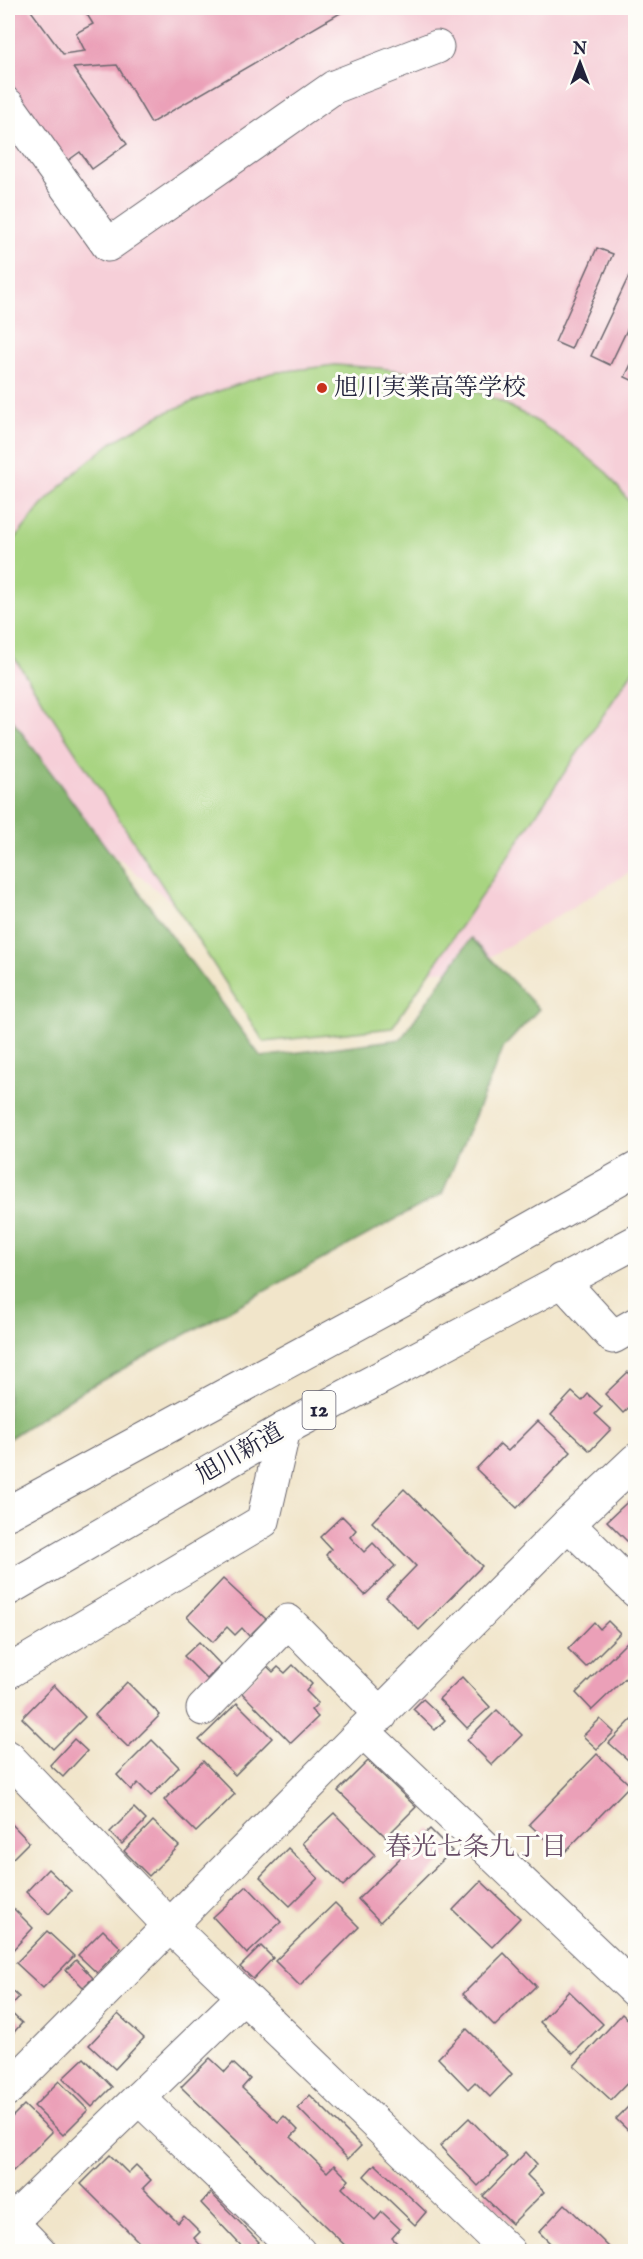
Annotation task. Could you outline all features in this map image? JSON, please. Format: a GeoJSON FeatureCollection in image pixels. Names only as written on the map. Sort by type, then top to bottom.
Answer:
{"type":"FeatureCollection","features":[{"type":"Feature","properties":{"kind":"main road"},"geometry":{"type":"LineString","coordinates":[[8,105],[108,245],[334,87],[437,47]]}},
{"type":"Feature","properties":{"kind":"main road","name":"12"},"geometry":{"type":"LineString","coordinates":[[8,1514],[471,1262],[636,1169]]}},
{"type":"Feature","properties":{"kind":"main road","name":"旭川新道"},"geometry":{"type":"LineString","coordinates":[[8,1588],[284,1429],[636,1242]]}},
{"type":"Feature","properties":{"kind":"main road"},"geometry":{"type":"LineString","coordinates":[[561,1281],[613,1337],[636,1324]]}},
{"type":"Feature","properties":{"kind":"main road"},"geometry":{"type":"LineString","coordinates":[[8,1672],[263,1521],[284,1429]]}},
{"type":"Feature","properties":{"kind":"main road"},"geometry":{"type":"LineString","coordinates":[[8,2089],[568,1524],[636,1460]]}},
{"type":"Feature","properties":{"kind":"main road"},"geometry":{"type":"LineString","coordinates":[[568,1524],[636,1591]]}},
{"type":"Feature","properties":{"kind":"main road"},"geometry":{"type":"LineString","coordinates":[[203,1709],[288,1621],[372,1723],[636,1991]]}},
{"type":"Feature","properties":{"kind":"main road"},"geometry":{"type":"LineString","coordinates":[[8,1757],[170,1926],[509,2252]]}},
{"type":"Feature","properties":{"kind":"main road"},"geometry":{"type":"LineString","coordinates":[[40,2252],[9,2220],[243,1996]]}},
{"type":"Feature","properties":{"kind":"main road"},"geometry":{"type":"LineString","coordinates":[[139,2098],[299,2252]]}},
{"type":"Feature","properties":{"kind":"shaded area","name":"旭川実業高等学校"},"geometry":{"type":"Polygon","coordinates":[[[8,8],[635,8],[635,869],[470,969],[267,981],[8,768],[8,8]]]}},
{"type":"Feature","properties":{"kind":"green space"},"geometry":{"type":"Polygon","coordinates":[[[335,365],[420,374],[459,384],[498,400],[538,422],[578,449],[607,473],[635,509],[635,668],[392,1028],[264,1042],[8,648],[8,548],[41,506],[81,467],[114,441],[160,415],[271,373],[335,365]]]}},
{"type":"Feature","properties":{"kind":"green space"},"geometry":{"type":"Polygon","coordinates":[[[8,714],[261,1057],[401,1039],[471,938],[539,1009],[504,1047],[442,1194],[77,1394],[8,1439],[8,714]]]}},
{"type":"Feature","properties":{"kind":"building"},"geometry":{"type":"Polygon","coordinates":[[[8,8],[29,8],[63,54],[85,51],[76,33],[93,24],[83,8],[349,8],[151,123],[117,65],[73,68],[127,144],[92,169],[80,152],[66,162],[8,80],[8,8]]]}},
{"type":"Feature","properties":{"kind":"building"},"geometry":{"type":"Polygon","coordinates":[[[597,248],[613,254],[571,349],[555,342],[597,248]]]}},
{"type":"Feature","properties":{"kind":"building"},"geometry":{"type":"Polygon","coordinates":[[[636,261],[636,311],[610,365],[591,356],[636,261]]]}},
{"type":"Feature","properties":{"kind":"building"},"geometry":{"type":"Polygon","coordinates":[[[636,354],[636,382],[625,377],[636,354]]]}},
{"type":"Feature","properties":{"kind":"building"},"geometry":{"type":"Polygon","coordinates":[[[628,1372],[636,1380],[636,1401],[623,1413],[605,1394],[628,1372]]]}},
{"type":"Feature","properties":{"kind":"building"},"geometry":{"type":"Polygon","coordinates":[[[572,1392],[582,1401],[588,1394],[602,1407],[595,1414],[611,1429],[590,1451],[551,1415],[572,1392]]]}},
{"type":"Feature","properties":{"kind":"building"},"geometry":{"type":"Polygon","coordinates":[[[538,1421],[571,1452],[517,1508],[476,1469],[500,1444],[508,1451],[538,1421]]]}},
{"type":"Feature","properties":{"kind":"building"},"geometry":{"type":"Polygon","coordinates":[[[404,1489],[482,1566],[419,1630],[386,1597],[416,1566],[372,1522],[404,1489]]]}},
{"type":"Feature","properties":{"kind":"building"},"geometry":{"type":"Polygon","coordinates":[[[636,1494],[636,1550],[607,1521],[636,1494]]]}},
{"type":"Feature","properties":{"kind":"building"},"geometry":{"type":"Polygon","coordinates":[[[342,1516],[356,1530],[350,1537],[364,1552],[373,1543],[395,1566],[365,1595],[326,1555],[331,1549],[320,1537],[342,1516]]]}},
{"type":"Feature","properties":{"kind":"building"},"geometry":{"type":"Polygon","coordinates":[[[223,1579],[266,1619],[249,1636],[242,1628],[235,1635],[227,1627],[213,1642],[187,1617],[223,1579]]]}},
{"type":"Feature","properties":{"kind":"building"},"geometry":{"type":"Polygon","coordinates":[[[608,1621],[620,1633],[586,1667],[568,1649],[594,1622],[600,1629],[608,1621]]]}},
{"type":"Feature","properties":{"kind":"building"},"geometry":{"type":"Polygon","coordinates":[[[630,1639],[636,1644],[636,1668],[592,1710],[576,1693],[630,1639]]]}},
{"type":"Feature","properties":{"kind":"building"},"geometry":{"type":"Polygon","coordinates":[[[199,1642],[221,1665],[207,1679],[184,1656],[199,1642]]]}},
{"type":"Feature","properties":{"kind":"building"},"geometry":{"type":"Polygon","coordinates":[[[266,1665],[273,1672],[278,1667],[285,1673],[293,1665],[312,1684],[306,1691],[318,1703],[311,1710],[318,1717],[291,1743],[240,1691],[266,1665]]]}},
{"type":"Feature","properties":{"kind":"building"},"geometry":{"type":"Polygon","coordinates":[[[462,1677],[490,1707],[467,1728],[439,1699],[462,1677]]]}},
{"type":"Feature","properties":{"kind":"building"},"geometry":{"type":"Polygon","coordinates":[[[127,1682],[160,1715],[128,1747],[95,1715],[127,1682]]]}},
{"type":"Feature","properties":{"kind":"building"},"geometry":{"type":"Polygon","coordinates":[[[54,1685],[85,1717],[53,1749],[22,1718],[54,1685]]]}},
{"type":"Feature","properties":{"kind":"building"},"geometry":{"type":"Polygon","coordinates":[[[423,1699],[445,1720],[435,1730],[413,1709],[423,1699]]]}},
{"type":"Feature","properties":{"kind":"building"},"geometry":{"type":"Polygon","coordinates":[[[237,1703],[272,1738],[235,1775],[199,1740],[237,1703]]]}},
{"type":"Feature","properties":{"kind":"building"},"geometry":{"type":"Polygon","coordinates":[[[497,1710],[522,1735],[492,1765],[467,1740],[497,1710]]]}},
{"type":"Feature","properties":{"kind":"building"},"geometry":{"type":"Polygon","coordinates":[[[636,1715],[636,1767],[609,1743],[636,1715]]]}},
{"type":"Feature","properties":{"kind":"building"},"geometry":{"type":"Polygon","coordinates":[[[600,1719],[614,1732],[597,1749],[583,1736],[600,1719]]]}},
{"type":"Feature","properties":{"kind":"building"},"geometry":{"type":"Polygon","coordinates":[[[74,1739],[87,1751],[63,1777],[50,1765],[74,1739]]]}},
{"type":"Feature","properties":{"kind":"building"},"geometry":{"type":"Polygon","coordinates":[[[152,1740],[179,1767],[151,1796],[138,1783],[131,1790],[117,1775],[152,1740]]]}},
{"type":"Feature","properties":{"kind":"building"},"geometry":{"type":"Polygon","coordinates":[[[597,1754],[630,1785],[562,1855],[529,1824],[597,1754]]]}},
{"type":"Feature","properties":{"kind":"building"},"geometry":{"type":"Polygon","coordinates":[[[203,1761],[235,1794],[196,1832],[164,1800],[203,1761]]]}},
{"type":"Feature","properties":{"kind":"building"},"geometry":{"type":"Polygon","coordinates":[[[368,1761],[416,1807],[386,1837],[338,1791],[368,1761]]]}},
{"type":"Feature","properties":{"kind":"building"},"geometry":{"type":"Polygon","coordinates":[[[134,1808],[146,1820],[122,1844],[110,1832],[134,1808]]]}},
{"type":"Feature","properties":{"kind":"building"},"geometry":{"type":"Polygon","coordinates":[[[334,1813],[375,1855],[343,1886],[302,1843],[334,1813]]]}},
{"type":"Feature","properties":{"kind":"building"},"geometry":{"type":"Polygon","coordinates":[[[8,1820],[29,1842],[8,1863],[8,1820]]]}},
{"type":"Feature","properties":{"kind":"building"},"geometry":{"type":"Polygon","coordinates":[[[153,1821],[179,1846],[149,1876],[124,1851],[153,1821]]]}},
{"type":"Feature","properties":{"kind":"building"},"geometry":{"type":"Polygon","coordinates":[[[430,1829],[452,1851],[380,1922],[358,1899],[430,1829]]]}},
{"type":"Feature","properties":{"kind":"building"},"geometry":{"type":"Polygon","coordinates":[[[288,1848],[318,1878],[290,1906],[260,1877],[288,1848]]]}},
{"type":"Feature","properties":{"kind":"building"},"geometry":{"type":"Polygon","coordinates":[[[48,1869],[71,1891],[49,1914],[26,1892],[48,1869]]]}},
{"type":"Feature","properties":{"kind":"building"},"geometry":{"type":"Polygon","coordinates":[[[481,1881],[520,1918],[492,1947],[453,1910],[481,1881]]]}},
{"type":"Feature","properties":{"kind":"building"},"geometry":{"type":"Polygon","coordinates":[[[247,1886],[281,1922],[247,1954],[213,1917],[247,1886]]]}},
{"type":"Feature","properties":{"kind":"building"},"geometry":{"type":"Polygon","coordinates":[[[335,1903],[359,1927],[300,1986],[275,1961],[335,1903]]]}},
{"type":"Feature","properties":{"kind":"building"},"geometry":{"type":"Polygon","coordinates":[[[13,1908],[33,1928],[8,1955],[8,1914],[13,1908]]]}},
{"type":"Feature","properties":{"kind":"building"},"geometry":{"type":"Polygon","coordinates":[[[103,1930],[121,1948],[97,1973],[78,1955],[103,1930]]]}},
{"type":"Feature","properties":{"kind":"building"},"geometry":{"type":"Polygon","coordinates":[[[47,1931],[74,1956],[43,1988],[16,1963],[47,1931]]]}},
{"type":"Feature","properties":{"kind":"building"},"geometry":{"type":"Polygon","coordinates":[[[261,1946],[273,1958],[253,1979],[240,1967],[261,1946]]]}},
{"type":"Feature","properties":{"kind":"building"},"geometry":{"type":"Polygon","coordinates":[[[504,1953],[536,1986],[495,2026],[463,1994],[504,1953]]]}},
{"type":"Feature","properties":{"kind":"building"},"geometry":{"type":"Polygon","coordinates":[[[76,1960],[93,1978],[83,1987],[66,1970],[76,1960]]]}},
{"type":"Feature","properties":{"kind":"building"},"geometry":{"type":"Polygon","coordinates":[[[8,1987],[19,1997],[8,2009],[8,1987]]]}},
{"type":"Feature","properties":{"kind":"building"},"geometry":{"type":"Polygon","coordinates":[[[569,1991],[603,2024],[573,2054],[540,2022],[569,1991]]]}},
{"type":"Feature","properties":{"kind":"building"},"geometry":{"type":"Polygon","coordinates":[[[8,2010],[22,2023],[8,2039],[8,2010]]]}},
{"type":"Feature","properties":{"kind":"building"},"geometry":{"type":"Polygon","coordinates":[[[118,2014],[144,2038],[115,2069],[89,2045],[118,2014]]]}},
{"type":"Feature","properties":{"kind":"building"},"geometry":{"type":"Polygon","coordinates":[[[622,2014],[636,2027],[636,2074],[611,2100],[574,2066],[622,2014]]]}},
{"type":"Feature","properties":{"kind":"building"},"geometry":{"type":"Polygon","coordinates":[[[467,2029],[512,2074],[490,2097],[475,2082],[468,2089],[438,2058],[467,2029]]]}},
{"type":"Feature","properties":{"kind":"building"},"geometry":{"type":"Polygon","coordinates":[[[84,2058],[112,2087],[92,2107],[63,2078],[84,2058]]]}},
{"type":"Feature","properties":{"kind":"building"},"geometry":{"type":"Polygon","coordinates":[[[210,2058],[225,2072],[233,2063],[250,2079],[242,2088],[278,2122],[284,2116],[298,2130],[291,2137],[327,2172],[334,2165],[349,2180],[342,2188],[375,2220],[382,2212],[400,2229],[392,2238],[406,2252],[352,2252],[181,2087],[210,2058]]]}},
{"type":"Feature","properties":{"kind":"building"},"geometry":{"type":"Polygon","coordinates":[[[59,2081],[88,2110],[63,2135],[34,2106],[59,2081]]]}},
{"type":"Feature","properties":{"kind":"building"},"geometry":{"type":"Polygon","coordinates":[[[310,2095],[361,2146],[348,2159],[298,2108],[310,2095]]]}},
{"type":"Feature","properties":{"kind":"building"},"geometry":{"type":"Polygon","coordinates":[[[636,2099],[636,2138],[616,2119],[636,2099]]]}},
{"type":"Feature","properties":{"kind":"building"},"geometry":{"type":"Polygon","coordinates":[[[24,2105],[52,2132],[13,2171],[8,2166],[8,2121],[24,2105]]]}},
{"type":"Feature","properties":{"kind":"building"},"geometry":{"type":"Polygon","coordinates":[[[469,2118],[507,2157],[478,2186],[440,2146],[469,2118]]]}},
{"type":"Feature","properties":{"kind":"building"},"geometry":{"type":"Polygon","coordinates":[[[526,2152],[537,2164],[527,2175],[544,2192],[512,2224],[483,2196],[526,2152]]]}},
{"type":"Feature","properties":{"kind":"building"},"geometry":{"type":"Polygon","coordinates":[[[110,2155],[128,2173],[136,2165],[151,2180],[143,2188],[178,2223],[184,2216],[200,2232],[194,2238],[207,2252],[149,2252],[81,2184],[110,2155]]]}},
{"type":"Feature","properties":{"kind":"building"},"geometry":{"type":"Polygon","coordinates":[[[375,2164],[426,2212],[415,2225],[364,2176],[375,2164]]]}},
{"type":"Feature","properties":{"kind":"building"},"geometry":{"type":"Polygon","coordinates":[[[211,2193],[259,2242],[250,2252],[247,2252],[201,2203],[211,2193]]]}},
{"type":"Feature","properties":{"kind":"building"},"geometry":{"type":"Polygon","coordinates":[[[565,2204],[610,2248],[606,2252],[559,2252],[539,2232],[565,2204]]]}},
{"type":"Feature","properties":{"kind":"place","name":"旭川実業高等学校"},"geometry":{"type":"Point","coordinates":[322,388]}},
{"type":"Feature","properties":{"kind":"district","name":"春光七条九丁目"},"geometry":{"type":"Point","coordinates":[476,1847]}}]}
